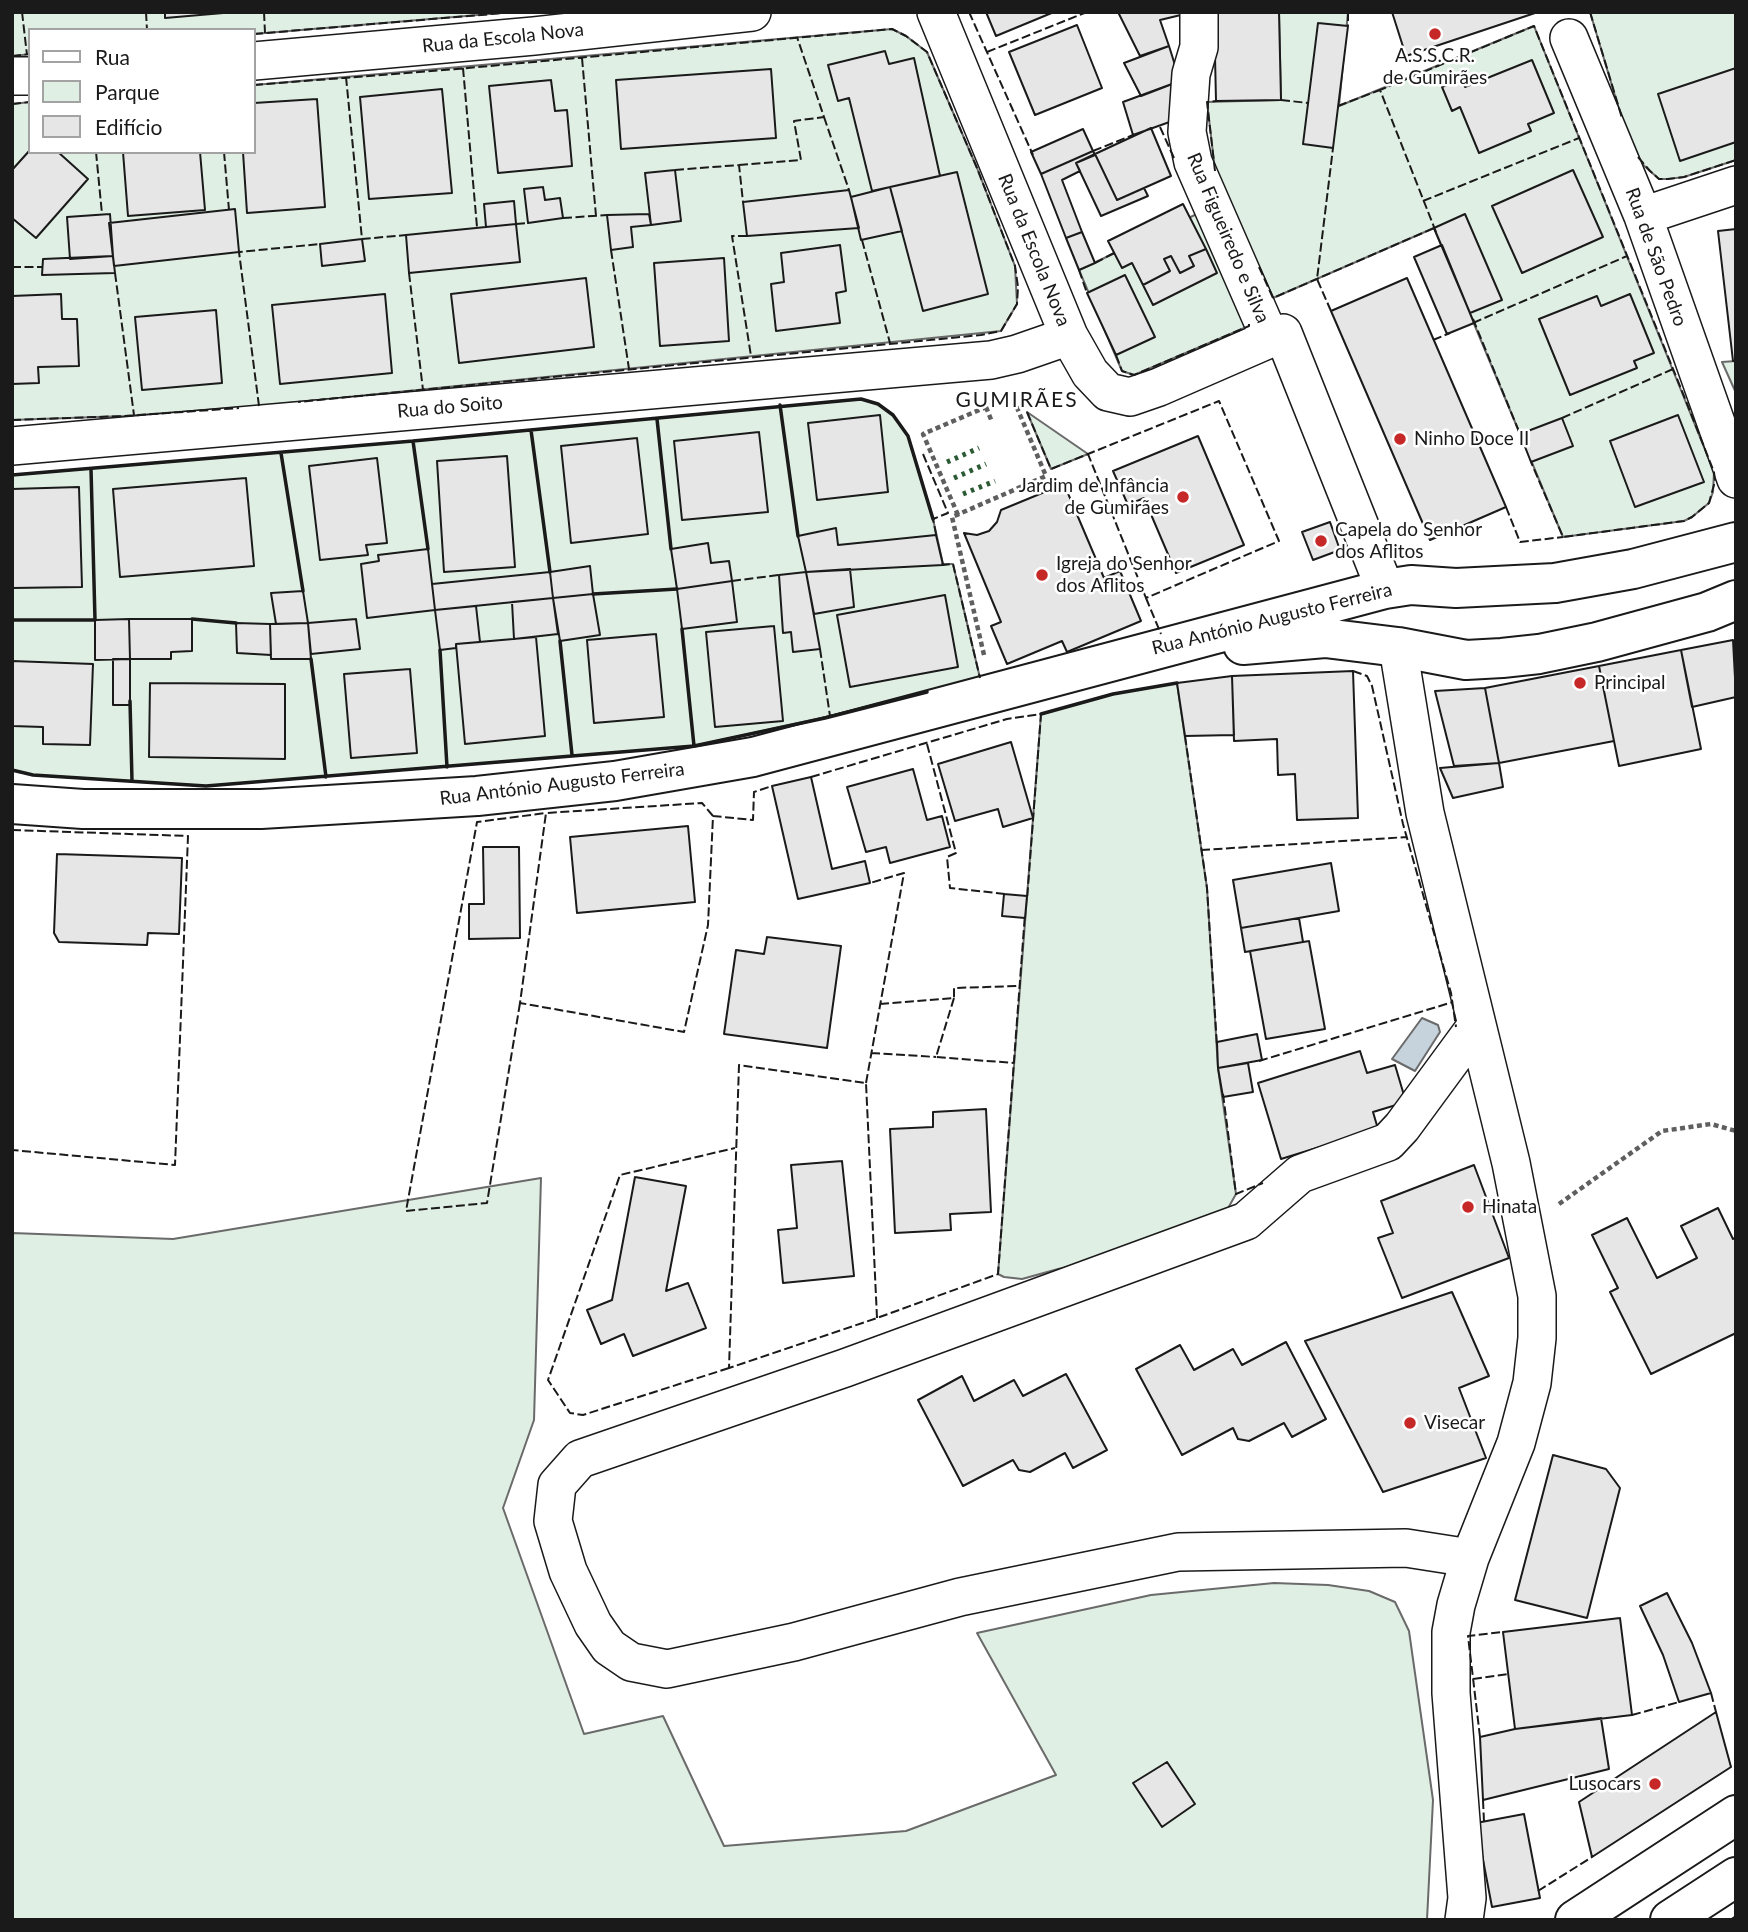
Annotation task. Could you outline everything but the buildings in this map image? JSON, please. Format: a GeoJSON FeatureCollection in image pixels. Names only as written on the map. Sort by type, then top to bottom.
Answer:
{"type":"FeatureCollection","features":[{"type":"Feature","properties":{"kind":"street","name":"Rua da Escola Nova"},"geometry":{"type":"LineString","coordinates":[[256,61],[534,36],[752,12]]}},
{"type":"Feature","properties":{"kind":"street","name":"Rua da Escola Nova"},"geometry":{"type":"LineString","coordinates":[[936,12],[1069,335],[1090,373],[1108,391],[1130,397],[1270,338]]}},
{"type":"Feature","properties":{"kind":"street","name":"Rua Figueiredo e Silva"},"geometry":{"type":"LineString","coordinates":[[1199,12],[1199,47],[1191,74],[1186,132],[1193,162],[1270,338]]}},
{"type":"Feature","properties":{"kind":"street","name":"Rua de São Pedro"},"geometry":{"type":"LineString","coordinates":[[1569,38],[1643,216],[1736,479]]}},
{"type":"Feature","properties":{"kind":"street"},"geometry":{"type":"LineString","coordinates":[[1643,216],[1736,185]]}},
{"type":"Feature","properties":{"kind":"street"},"geometry":{"type":"LineString","coordinates":[[1270,338],[1283,333],[1398,587],[1385,606],[1385,631],[1398,648],[1425,813],[1478,1025],[1537,1296],[1537,1338],[1532,1383],[1517,1443],[1470,1558],[1451,1632],[1451,1693],[1467,1898],[1464,1920]]}},
{"type":"Feature","properties":{"kind":"street","name":"Rua do Soito"},"geometry":{"type":"LineString","coordinates":[[12,446],[991,360],[1017,354],[1069,335]]}},
{"type":"Feature","properties":{"kind":"street","name":"Rua António Augusto Ferreira"},"geometry":{"type":"LineString","coordinates":[[12,804],[83,809],[249,810],[349,806],[547,789],[629,778],[753,757],[1398,587],[1456,588],[1555,583],[1633,569],[1736,542]]}},
{"type":"Feature","properties":{"kind":"street","name":"Rua António Augusto Ferreira"},"geometry":{"type":"LineString","coordinates":[[1099,664],[1261,642],[1325,638],[1466,660],[1539,653],[1654,628],[1736,600]]}},
{"type":"Feature","properties":{"kind":"street"},"geometry":{"type":"LineString","coordinates":[[1470,1558],[1406,1548],[1178,1552],[960,1597],[794,1642],[667,1669],[631,1662],[609,1647],[593,1624],[568,1571],[553,1521],[557,1485],[580,1459],[845,1368],[1245,1221],[1300,1174],[1388,1142],[1478,1025]]}},
{"type":"Feature","properties":{"kind":"street"},"geometry":{"type":"LineString","coordinates":[[1574,1920],[1736,1815]]}},
{"type":"Feature","properties":{"kind":"street"},"geometry":{"type":"LineString","coordinates":[[1670,1920],[1736,1877]]}},
{"type":"Feature","properties":{"kind":"path"},"geometry":{"type":"LineString","coordinates":[[958,514],[923,434],[1012,396],[1046,476],[952,517],[993,693]]}},
{"type":"Feature","properties":{"kind":"path"},"geometry":{"type":"LineString","coordinates":[[986,407],[992,422]]}},
{"type":"Feature","properties":{"kind":"path"},"geometry":{"type":"LineString","coordinates":[[1521,1215],[1562,1203],[1662,1131],[1711,1124],[1736,1130]]}},
{"type":"Feature","properties":{"kind":"green space"},"geometry":{"type":"Polygon","coordinates":[[[12,12],[513,12],[256,34],[256,28],[28,28],[28,54],[12,56],[12,12]]]}},
{"type":"Feature","properties":{"kind":"green space"},"geometry":{"type":"Polygon","coordinates":[[[1279,12],[1348,12],[1339,106],[1534,26],[1714,472],[1713,492],[1709,503],[1684,521],[1563,537],[1434,228],[1273,298],[1215,170],[1207,102],[1281,100],[1279,12]]]}},
{"type":"Feature","properties":{"kind":"green space"},"geometry":{"type":"Polygon","coordinates":[[[1590,12],[1736,12],[1736,160],[1684,177],[1668,179],[1659,179],[1640,162],[1627,136],[1590,12]]]}},
{"type":"Feature","properties":{"kind":"green space"},"geometry":{"type":"Polygon","coordinates":[[[892,29],[927,52],[977,168],[1015,266],[1017,304],[1001,331],[259,406],[125,416],[12,420],[12,104],[28,102],[28,154],[256,154],[256,85],[892,29]]]}},
{"type":"Feature","properties":{"kind":"green space"},"geometry":{"type":"Polygon","coordinates":[[[1199,213],[1249,326],[1134,375],[1122,371],[1079,270],[1199,213]]]}},
{"type":"Feature","properties":{"kind":"green space"},"geometry":{"type":"Polygon","coordinates":[[[1736,361],[1736,393],[1722,362],[1736,361]]]}},
{"type":"Feature","properties":{"kind":"green space"},"geometry":{"type":"Polygon","coordinates":[[[861,399],[878,404],[893,415],[908,436],[933,519],[943,564],[953,564],[980,678],[830,716],[694,746],[206,786],[33,775],[12,770],[12,475],[861,399]]]}},
{"type":"Feature","properties":{"kind":"green space"},"geometry":{"type":"Polygon","coordinates":[[[1027,412],[1088,454],[1051,469],[1027,412]]]}},
{"type":"Feature","properties":{"kind":"green space"},"geometry":{"type":"Polygon","coordinates":[[[1177,683],[1207,888],[1218,1068],[1236,1194],[1227,1210],[1123,1256],[1022,1279],[1004,1277],[998,1274],[1041,714],[1113,694],[1177,683]]]}},
{"type":"Feature","properties":{"kind":"green space"},"geometry":{"type":"Polygon","coordinates":[[[541,1178],[534,1420],[503,1508],[584,1734],[663,1716],[724,1846],[906,1831],[1056,1775],[977,1633],[1151,1595],[1274,1583],[1328,1585],[1369,1591],[1395,1602],[1409,1631],[1433,1800],[1427,1920],[12,1920],[12,1233],[173,1239],[541,1178]]]}},
{"type":"Feature","properties":{"kind":"shaded area"},"geometry":{"type":"Polygon","coordinates":[[[1422,1018],[1438,1025],[1440,1032],[1415,1071],[1392,1059],[1422,1018]]]}},
{"type":"Feature","properties":{"kind":"hedge"},"geometry":{"type":"LineString","coordinates":[[947,462],[979,448]]}},
{"type":"Feature","properties":{"kind":"hedge"},"geometry":{"type":"LineString","coordinates":[[954,478],[986,464]]}},
{"type":"Feature","properties":{"kind":"hedge"},"geometry":{"type":"LineString","coordinates":[[963,494],[995,481]]}},
{"type":"Feature","properties":{"kind":"fence"},"geometry":{"type":"LineString","coordinates":[[22,12],[27,55]]}},
{"type":"Feature","properties":{"kind":"fence"},"geometry":{"type":"LineString","coordinates":[[146,12],[147,28]]}},
{"type":"Feature","properties":{"kind":"fence"},"geometry":{"type":"LineString","coordinates":[[264,12],[265,33]]}},
{"type":"Feature","properties":{"kind":"fence"},"geometry":{"type":"LineString","coordinates":[[256,34],[516,12]]}},
{"type":"Feature","properties":{"kind":"fence"},"geometry":{"type":"LineString","coordinates":[[969,12],[1033,155]]}},
{"type":"Feature","properties":{"kind":"fence"},"geometry":{"type":"LineString","coordinates":[[987,52],[1087,12]]}},
{"type":"Feature","properties":{"kind":"fence"},"geometry":{"type":"LineString","coordinates":[[1348,12],[1348,26]]}},
{"type":"Feature","properties":{"kind":"fence"},"geometry":{"type":"LineString","coordinates":[[1590,12],[1622,118]]}},
{"type":"Feature","properties":{"kind":"fence"},"geometry":{"type":"LineString","coordinates":[[1436,232],[1380,90],[1534,26],[1684,396],[1714,472],[1715,481],[1709,503],[1684,521],[1563,537],[1531,462]]}},
{"type":"Feature","properties":{"kind":"fence"},"geometry":{"type":"LineString","coordinates":[[256,85],[892,29],[927,52],[977,168],[1015,266],[1018,287],[1017,304],[1001,331],[981,335],[298,402]]}},
{"type":"Feature","properties":{"kind":"fence"},"geometry":{"type":"LineString","coordinates":[[739,165],[801,160],[794,121],[824,117],[797,37]]}},
{"type":"Feature","properties":{"kind":"fence"},"geometry":{"type":"LineString","coordinates":[[12,56],[28,54]]}},
{"type":"Feature","properties":{"kind":"fence"},"geometry":{"type":"LineString","coordinates":[[582,58],[596,216]]}},
{"type":"Feature","properties":{"kind":"fence"},"geometry":{"type":"LineString","coordinates":[[463,68],[477,227]]}},
{"type":"Feature","properties":{"kind":"fence"},"geometry":{"type":"LineString","coordinates":[[346,77],[362,239],[406,235]]}},
{"type":"Feature","properties":{"kind":"fence"},"geometry":{"type":"LineString","coordinates":[[1338,106],[1380,90]]}},
{"type":"Feature","properties":{"kind":"fence"},"geometry":{"type":"LineString","coordinates":[[1281,100],[1308,103]]}},
{"type":"Feature","properties":{"kind":"fence"},"geometry":{"type":"LineString","coordinates":[[1215,171],[1207,102],[1216,101]]}},
{"type":"Feature","properties":{"kind":"fence"},"geometry":{"type":"LineString","coordinates":[[12,104],[28,102]]}},
{"type":"Feature","properties":{"kind":"fence"},"geometry":{"type":"LineString","coordinates":[[824,117],[849,190]]}},
{"type":"Feature","properties":{"kind":"fence"},"geometry":{"type":"LineString","coordinates":[[1160,127],[1174,158]]}},
{"type":"Feature","properties":{"kind":"fence"},"geometry":{"type":"LineString","coordinates":[[1093,151],[1133,135]]}},
{"type":"Feature","properties":{"kind":"fence"},"geometry":{"type":"LineString","coordinates":[[1423,201],[1579,138]]}},
{"type":"Feature","properties":{"kind":"fence"},"geometry":{"type":"LineString","coordinates":[[1331,311],[1317,279],[1333,148]]}},
{"type":"Feature","properties":{"kind":"fence"},"geometry":{"type":"LineString","coordinates":[[96,154],[102,214]]}},
{"type":"Feature","properties":{"kind":"fence"},"geometry":{"type":"LineString","coordinates":[[224,154],[229,210]]}},
{"type":"Feature","properties":{"kind":"fence"},"geometry":{"type":"LineString","coordinates":[[1638,157],[1659,179],[1684,177],[1736,160]]}},
{"type":"Feature","properties":{"kind":"fence"},"geometry":{"type":"LineString","coordinates":[[675,170],[739,165],[743,202]]}},
{"type":"Feature","properties":{"kind":"fence"},"geometry":{"type":"LineString","coordinates":[[563,218],[607,215]]}},
{"type":"Feature","properties":{"kind":"fence"},"geometry":{"type":"LineString","coordinates":[[516,224],[528,223]]}},
{"type":"Feature","properties":{"kind":"fence"},"geometry":{"type":"LineString","coordinates":[[1259,267],[1273,298],[1434,228]]}},
{"type":"Feature","properties":{"kind":"fence"},"geometry":{"type":"LineString","coordinates":[[747,236],[732,236],[751,356]]}},
{"type":"Feature","properties":{"kind":"fence"},"geometry":{"type":"LineString","coordinates":[[862,240],[890,343]]}},
{"type":"Feature","properties":{"kind":"fence"},"geometry":{"type":"LineString","coordinates":[[259,406],[239,252],[320,244]]}},
{"type":"Feature","properties":{"kind":"fence"},"geometry":{"type":"LineString","coordinates":[[611,250],[629,369]]}},
{"type":"Feature","properties":{"kind":"fence"},"geometry":{"type":"LineString","coordinates":[[1095,263],[1114,253]]}},
{"type":"Feature","properties":{"kind":"fence"},"geometry":{"type":"LineString","coordinates":[[1473,323],[1627,256]]}},
{"type":"Feature","properties":{"kind":"fence"},"geometry":{"type":"LineString","coordinates":[[12,267],[43,267]]}},
{"type":"Feature","properties":{"kind":"fence"},"geometry":{"type":"LineString","coordinates":[[1079,270],[1087,293]]}},
{"type":"Feature","properties":{"kind":"fence"},"geometry":{"type":"LineString","coordinates":[[115,273],[134,415]]}},
{"type":"Feature","properties":{"kind":"fence"},"geometry":{"type":"LineString","coordinates":[[409,273],[423,390]]}},
{"type":"Feature","properties":{"kind":"fence"},"geometry":{"type":"LineString","coordinates":[[1473,319],[1520,434]]}},
{"type":"Feature","properties":{"kind":"fence"},"geometry":{"type":"LineString","coordinates":[[1116,355],[1122,371],[1134,375],[1249,324]]}},
{"type":"Feature","properties":{"kind":"fence"},"geometry":{"type":"LineString","coordinates":[[1433,340],[1450,333]]}},
{"type":"Feature","properties":{"kind":"fence"},"geometry":{"type":"LineString","coordinates":[[1562,418],[1673,369]]}},
{"type":"Feature","properties":{"kind":"fence"},"geometry":{"type":"LineString","coordinates":[[1027,412],[1051,469],[1088,454],[1219,401],[1279,541],[1146,598],[1088,454]]}},
{"type":"Feature","properties":{"kind":"fence"},"geometry":{"type":"LineString","coordinates":[[12,420],[239,408]]}},
{"type":"Feature","properties":{"kind":"fence"},"geometry":{"type":"LineString","coordinates":[[923,454],[948,513],[933,519],[937,539]]}},
{"type":"Feature","properties":{"kind":"fence"},"geometry":{"type":"LineString","coordinates":[[1506,507],[1520,542],[1563,537]]}},
{"type":"Feature","properties":{"kind":"fence"},"geometry":{"type":"LineString","coordinates":[[942,563],[953,564],[980,678]]}},
{"type":"Feature","properties":{"kind":"fence"},"geometry":{"type":"LineString","coordinates":[[732,581],[779,575]]}},
{"type":"Feature","properties":{"kind":"fence"},"geometry":{"type":"LineString","coordinates":[[1146,598],[1161,634]]}},
{"type":"Feature","properties":{"kind":"fence"},"geometry":{"type":"LineString","coordinates":[[820,649],[830,716]]}},
{"type":"Feature","properties":{"kind":"fence"},"geometry":{"type":"LineString","coordinates":[[1353,671],[1367,676],[1372,686],[1403,824],[1451,993],[1456,1027]]}},
{"type":"Feature","properties":{"kind":"fence"},"geometry":{"type":"LineString","coordinates":[[811,777],[1007,719],[1041,714],[1027,900]]}},
{"type":"Feature","properties":{"kind":"fence"},"geometry":{"type":"LineString","coordinates":[[1185,736],[1207,888],[1217,1046]]}},
{"type":"Feature","properties":{"kind":"fence"},"geometry":{"type":"LineString","coordinates":[[927,744],[956,853],[947,857],[950,888],[1006,894]]}},
{"type":"Feature","properties":{"kind":"fence"},"geometry":{"type":"LineString","coordinates":[[713,816],[702,803],[546,813],[520,1003],[684,1032],[708,925],[713,816],[753,820],[754,792],[772,786]]}},
{"type":"Feature","properties":{"kind":"fence"},"geometry":{"type":"LineString","coordinates":[[520,1003],[487,1203],[406,1211],[477,822],[546,813]]}},
{"type":"Feature","properties":{"kind":"fence"},"geometry":{"type":"LineString","coordinates":[[12,830],[188,836],[175,1165],[12,1150]]}},
{"type":"Feature","properties":{"kind":"fence"},"geometry":{"type":"LineString","coordinates":[[1201,850],[1407,837]]}},
{"type":"Feature","properties":{"kind":"fence"},"geometry":{"type":"LineString","coordinates":[[866,1083],[904,873],[870,883]]}},
{"type":"Feature","properties":{"kind":"fence"},"geometry":{"type":"LineString","coordinates":[[877,1318],[866,1083],[739,1065],[729,1368],[877,1318],[998,1274],[1025,914]]}},
{"type":"Feature","properties":{"kind":"fence"},"geometry":{"type":"LineString","coordinates":[[880,1004],[954,998],[954,988],[1019,986]]}},
{"type":"Feature","properties":{"kind":"fence"},"geometry":{"type":"LineString","coordinates":[[954,998],[936,1057],[1014,1063]]}},
{"type":"Feature","properties":{"kind":"fence"},"geometry":{"type":"LineString","coordinates":[[1259,1061],[1453,1002]]}},
{"type":"Feature","properties":{"kind":"fence"},"geometry":{"type":"LineString","coordinates":[[871,1053],[936,1057]]}},
{"type":"Feature","properties":{"kind":"fence"},"geometry":{"type":"LineString","coordinates":[[1223,1094],[1236,1194],[1263,1183]]}},
{"type":"Feature","properties":{"kind":"fence"},"geometry":{"type":"LineString","coordinates":[[729,1368],[583,1415],[570,1413],[548,1380],[620,1175],[735,1148]]}},
{"type":"Feature","properties":{"kind":"fence"},"geometry":{"type":"LineString","coordinates":[[1480,1737],[1468,1636],[1503,1632]]}},
{"type":"Feature","properties":{"kind":"fence"},"geometry":{"type":"LineString","coordinates":[[1473,1679],[1509,1674]]}},
{"type":"Feature","properties":{"kind":"fence"},"geometry":{"type":"LineString","coordinates":[[1711,1693],[1716,1712]]}},
{"type":"Feature","properties":{"kind":"fence"},"geometry":{"type":"LineString","coordinates":[[1632,1715],[1679,1702]]}},
{"type":"Feature","properties":{"kind":"fence"},"geometry":{"type":"LineString","coordinates":[[1483,1800],[1484,1822]]}},
{"type":"Feature","properties":{"kind":"fence"},"geometry":{"type":"LineString","coordinates":[[1538,1891],[1592,1857]]}},
{"type":"Feature","properties":{"kind":"fence"},"geometry":{"type":"LineString","coordinates":[[1730,1920],[1736,1916]]}},
{"type":"Feature","properties":{"kind":"wall"},"geometry":{"type":"LineString","coordinates":[[12,475],[861,399],[878,404],[893,415],[908,436],[933,519]]}},
{"type":"Feature","properties":{"kind":"wall"},"geometry":{"type":"LineString","coordinates":[[780,405],[798,536]]}},
{"type":"Feature","properties":{"kind":"wall"},"geometry":{"type":"LineString","coordinates":[[657,419],[671,549]]}},
{"type":"Feature","properties":{"kind":"wall"},"geometry":{"type":"LineString","coordinates":[[531,430],[550,572]]}},
{"type":"Feature","properties":{"kind":"wall"},"geometry":{"type":"LineString","coordinates":[[413,441],[428,549]]}},
{"type":"Feature","properties":{"kind":"wall"},"geometry":{"type":"LineString","coordinates":[[281,453],[303,591]]}},
{"type":"Feature","properties":{"kind":"wall"},"geometry":{"type":"LineString","coordinates":[[12,620],[95,620],[91,469]]}},
{"type":"Feature","properties":{"kind":"wall"},"geometry":{"type":"LineString","coordinates":[[593,594],[677,589]]}},
{"type":"Feature","properties":{"kind":"wall"},"geometry":{"type":"LineString","coordinates":[[192,619],[236,623]]}},
{"type":"Feature","properties":{"kind":"wall"},"geometry":{"type":"LineString","coordinates":[[682,629],[694,746]]}},
{"type":"Feature","properties":{"kind":"wall"},"geometry":{"type":"LineString","coordinates":[[560,641],[572,755]]}},
{"type":"Feature","properties":{"kind":"wall"},"geometry":{"type":"LineString","coordinates":[[440,650],[447,767]]}},
{"type":"Feature","properties":{"kind":"wall"},"geometry":{"type":"LineString","coordinates":[[311,659],[326,777]]}},
{"type":"Feature","properties":{"kind":"wall"},"geometry":{"type":"LineString","coordinates":[[1041,714],[1113,694],[1177,683]]}},
{"type":"Feature","properties":{"kind":"wall"},"geometry":{"type":"LineString","coordinates":[[12,770],[33,775],[206,786],[694,746],[825,718],[927,692]]}},
{"type":"Feature","properties":{"kind":"wall"},"geometry":{"type":"LineString","coordinates":[[130,701],[132,781]]}},
{"type":"Feature","properties":{"kind":"place","name":"A.S.S.C.R. de Gumirães"},"geometry":{"type":"Point","coordinates":[1435,34]}},
{"type":"Feature","properties":{"kind":"place","name":"Ninho Doce II"},"geometry":{"type":"Point","coordinates":[1400,439]}},
{"type":"Feature","properties":{"kind":"place","name":"Jardim de Infância de Gumirães"},"geometry":{"type":"Point","coordinates":[1183,497]}},
{"type":"Feature","properties":{"kind":"place","name":"Capela do Senhor dos Aflitos"},"geometry":{"type":"Point","coordinates":[1321,541]}},
{"type":"Feature","properties":{"kind":"place","name":"Igreja do Senhor dos Aflitos"},"geometry":{"type":"Point","coordinates":[1042,575]}},
{"type":"Feature","properties":{"kind":"place","name":"Principal"},"geometry":{"type":"Point","coordinates":[1580,683]}},
{"type":"Feature","properties":{"kind":"place","name":"Hinata"},"geometry":{"type":"Point","coordinates":[1468,1207]}},
{"type":"Feature","properties":{"kind":"place","name":"Visecar"},"geometry":{"type":"Point","coordinates":[1410,1423]}},
{"type":"Feature","properties":{"kind":"place","name":"Lusocars"},"geometry":{"type":"Point","coordinates":[1655,1784]}},
{"type":"Feature","properties":{"kind":"district","name":"GUMIRÃES"},"geometry":{"type":"Point","coordinates":[1017,400]}}]}
